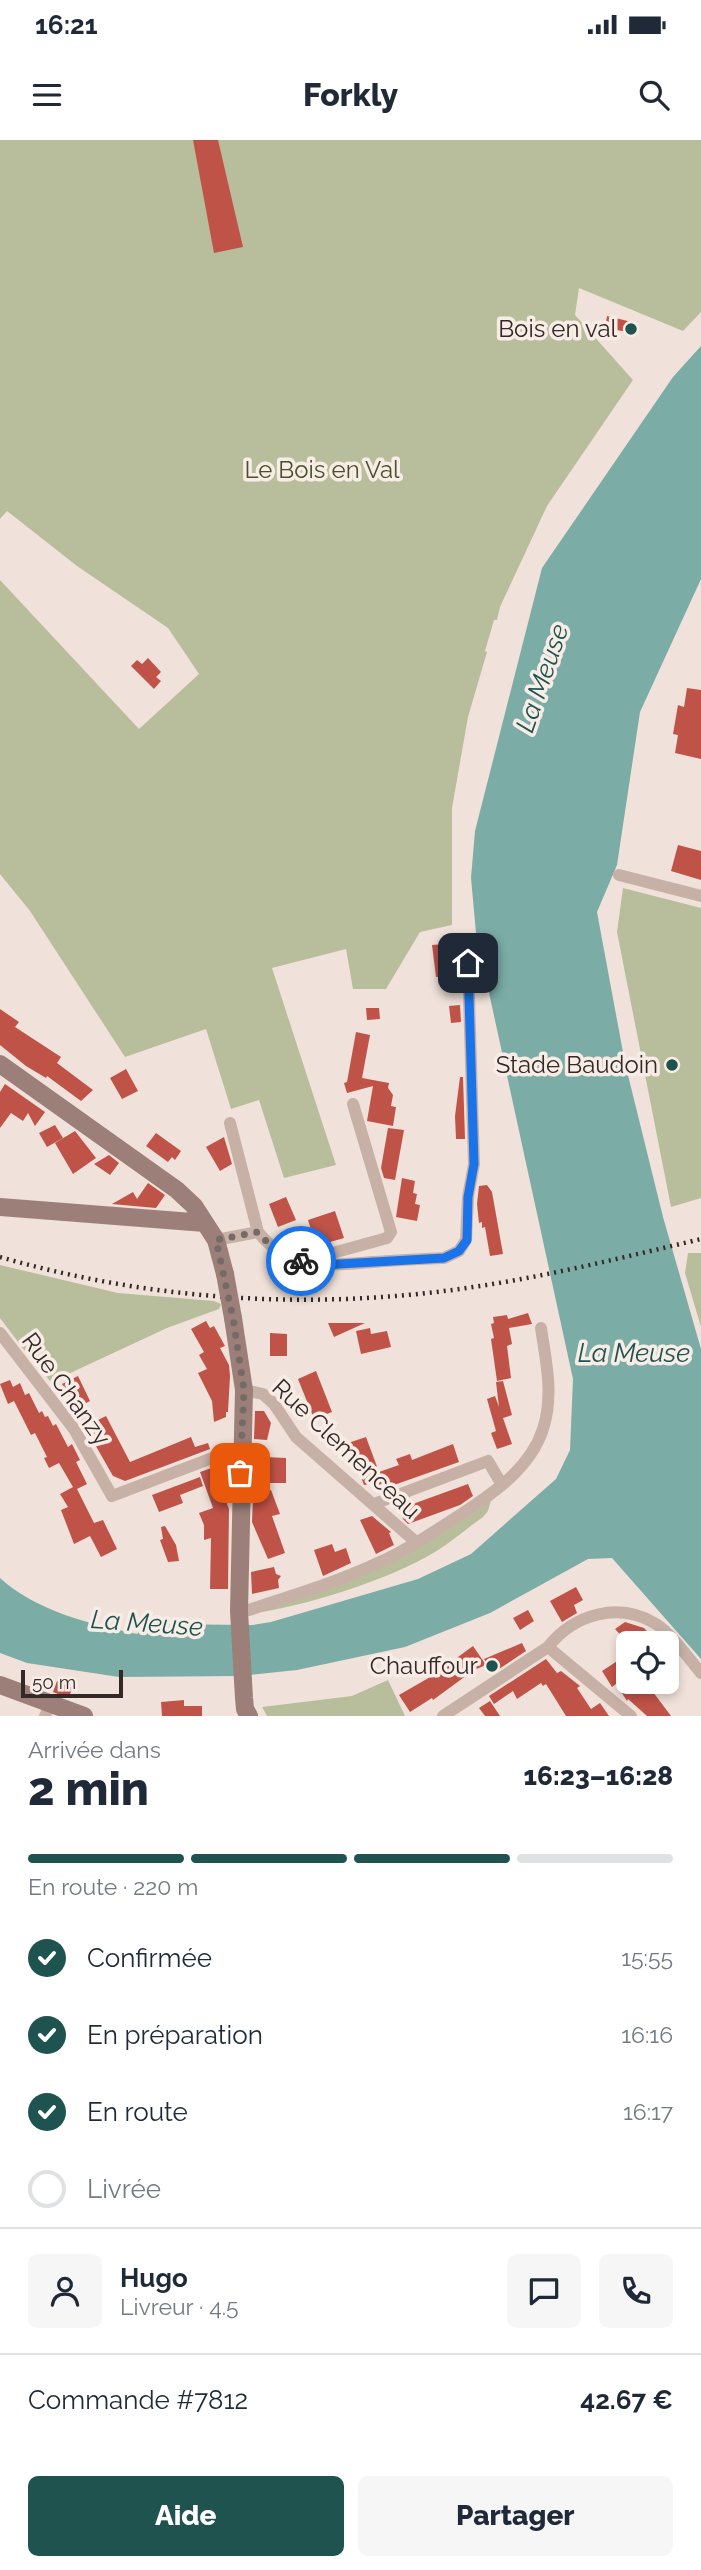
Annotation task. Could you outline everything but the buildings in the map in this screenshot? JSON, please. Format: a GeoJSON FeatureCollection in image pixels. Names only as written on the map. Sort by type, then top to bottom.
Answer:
{"type":"FeatureCollection","features":[{"type":"Feature","properties":{"kind":"street"},"geometry":{"type":"LineString","coordinates":[[619,875],[701,896]]}},
{"type":"Feature","properties":{"kind":"street"},"geometry":{"type":"LineString","coordinates":[[230,1123],[258,1232],[270,1247],[287,1256],[322,1265],[444,1258],[459,1251],[467,1240],[468,1197],[474,1164],[468,963]]}},
{"type":"Feature","properties":{"kind":"street"},"geometry":{"type":"LineString","coordinates":[[0,1064],[177,1190],[194,1206],[216,1240],[225,1274],[244,1390],[239,1614],[245,1709],[249,1716]]}},
{"type":"Feature","properties":{"kind":"street"},"geometry":{"type":"LineString","coordinates":[[307,1262],[387,1238],[391,1232],[353,1104]]}},
{"type":"Feature","properties":{"kind":"street"},"geometry":{"type":"LineString","coordinates":[[0,1207],[205,1223]]}},
{"type":"Feature","properties":{"kind":"street"},"geometry":{"type":"LineString","coordinates":[[216,1240],[258,1232]]}},
{"type":"Feature","properties":{"kind":"street"},"geometry":{"type":"LineString","coordinates":[[239,1614],[380,1562],[417,1543],[502,1485],[534,1448],[545,1422],[550,1389],[541,1328]]}},
{"type":"Feature","properties":{"kind":"street","name":"Rue Chanzy"},"geometry":{"type":"LineString","coordinates":[[0,1333],[74,1429],[112,1496],[241,1447]]}},
{"type":"Feature","properties":{"kind":"street","name":"Rue Clemenceau"},"geometry":{"type":"LineString","coordinates":[[244,1390],[262,1394],[274,1404],[296,1437],[417,1543]]}},
{"type":"Feature","properties":{"kind":"street"},"geometry":{"type":"LineString","coordinates":[[374,1504],[488,1461],[502,1485]]}},
{"type":"Feature","properties":{"kind":"street"},"geometry":{"type":"LineString","coordinates":[[443,1716],[548,1647],[557,1636],[587,1617],[604,1613],[629,1611],[659,1625],[701,1673]]}},
{"type":"Feature","properties":{"kind":"street"},"geometry":{"type":"LineString","coordinates":[[548,1647],[631,1716]]}},
{"type":"Feature","properties":{"kind":"street"},"geometry":{"type":"LineString","coordinates":[[0,1685],[48,1709],[84,1716]]}},
{"type":"Feature","properties":{"kind":"green space","name":"Le Bois en Val"},"geometry":{"type":"Polygon","coordinates":[[[0,140],[701,140],[701,312],[683,331],[579,288],[575,315],[633,380],[547,506],[500,607],[497,620],[494,620],[468,717],[452,808],[452,925],[420,932],[386,989],[353,989],[346,949],[272,968],[336,1165],[284,1178],[259,1100],[231,1109],[206,1029],[125,1057],[30,911],[0,874],[0,580],[139,729],[199,674],[168,628],[77,566],[7,511],[0,519],[0,140]]]}},
{"type":"Feature","properties":{"kind":"green space","name":"Stade Baudoin"},"geometry":{"type":"Polygon","coordinates":[[[623,888],[701,908],[701,1198],[671,1207],[617,932],[623,888]]]}},
{"type":"Feature","properties":{"kind":"green space"},"geometry":{"type":"Polygon","coordinates":[[[688,1253],[701,1253],[701,1327],[685,1273],[688,1253]]]}},
{"type":"Feature","properties":{"kind":"green space"},"geometry":{"type":"Polygon","coordinates":[[[0,1265],[118,1293],[214,1301],[221,1304],[219,1309],[167,1328],[51,1382],[0,1318],[0,1265]]]}},
{"type":"Feature","properties":{"kind":"green space"},"geometry":{"type":"Polygon","coordinates":[[[493,1493],[488,1511],[483,1517],[417,1562],[348,1590],[255,1613],[380,1562],[493,1493]]]}},
{"type":"Feature","properties":{"kind":"green space"},"geometry":{"type":"Polygon","coordinates":[[[388,1680],[405,1716],[267,1716],[262,1707],[352,1696],[388,1680]]]}},
{"type":"Feature","properties":{"kind":"water","name":"La Meuse"},"geometry":{"type":"Polygon","coordinates":[[[701,346],[701,579],[640,712],[617,865],[597,912],[625,1063],[663,1217],[701,1349],[701,1659],[612,1558],[588,1559],[490,1613],[405,1647],[297,1670],[239,1676],[119,1677],[27,1663],[0,1653],[0,1578],[30,1599],[64,1615],[137,1634],[147,1624],[253,1625],[271,1622],[418,1579],[471,1554],[556,1479],[570,1450],[573,1379],[476,933],[471,878],[475,831],[542,568],[673,377],[701,346]]]}},
{"type":"Feature","properties":{"kind":"railway"},"geometry":{"type":"LineString","coordinates":[[0,1257],[116,1284],[175,1292],[235,1298],[354,1299],[502,1283],[701,1239]]}},
{"type":"Feature","properties":{"kind":"way so far"},"geometry":{"type":"LineString","coordinates":[[240,1473],[244,1390],[225,1274],[216,1240],[258,1232],[270,1247],[301,1261]]}},
{"type":"Feature","properties":{"kind":"place","name":"Bois en val"},"geometry":{"type":"Point","coordinates":[631,329]}},
{"type":"Feature","properties":{"kind":"place","name":"Stade Baudoin"},"geometry":{"type":"Point","coordinates":[672,1065]}},
{"type":"Feature","properties":{"kind":"place","name":"Chauffour"},"geometry":{"type":"Point","coordinates":[492,1666]}},
{"type":"Feature","properties":{"kind":"route"},"geometry":{"type":"LineString","coordinates":[[301,1261],[322,1265],[444,1258],[459,1251],[467,1240],[468,1197],[474,1164],[468,963]]}}]}
